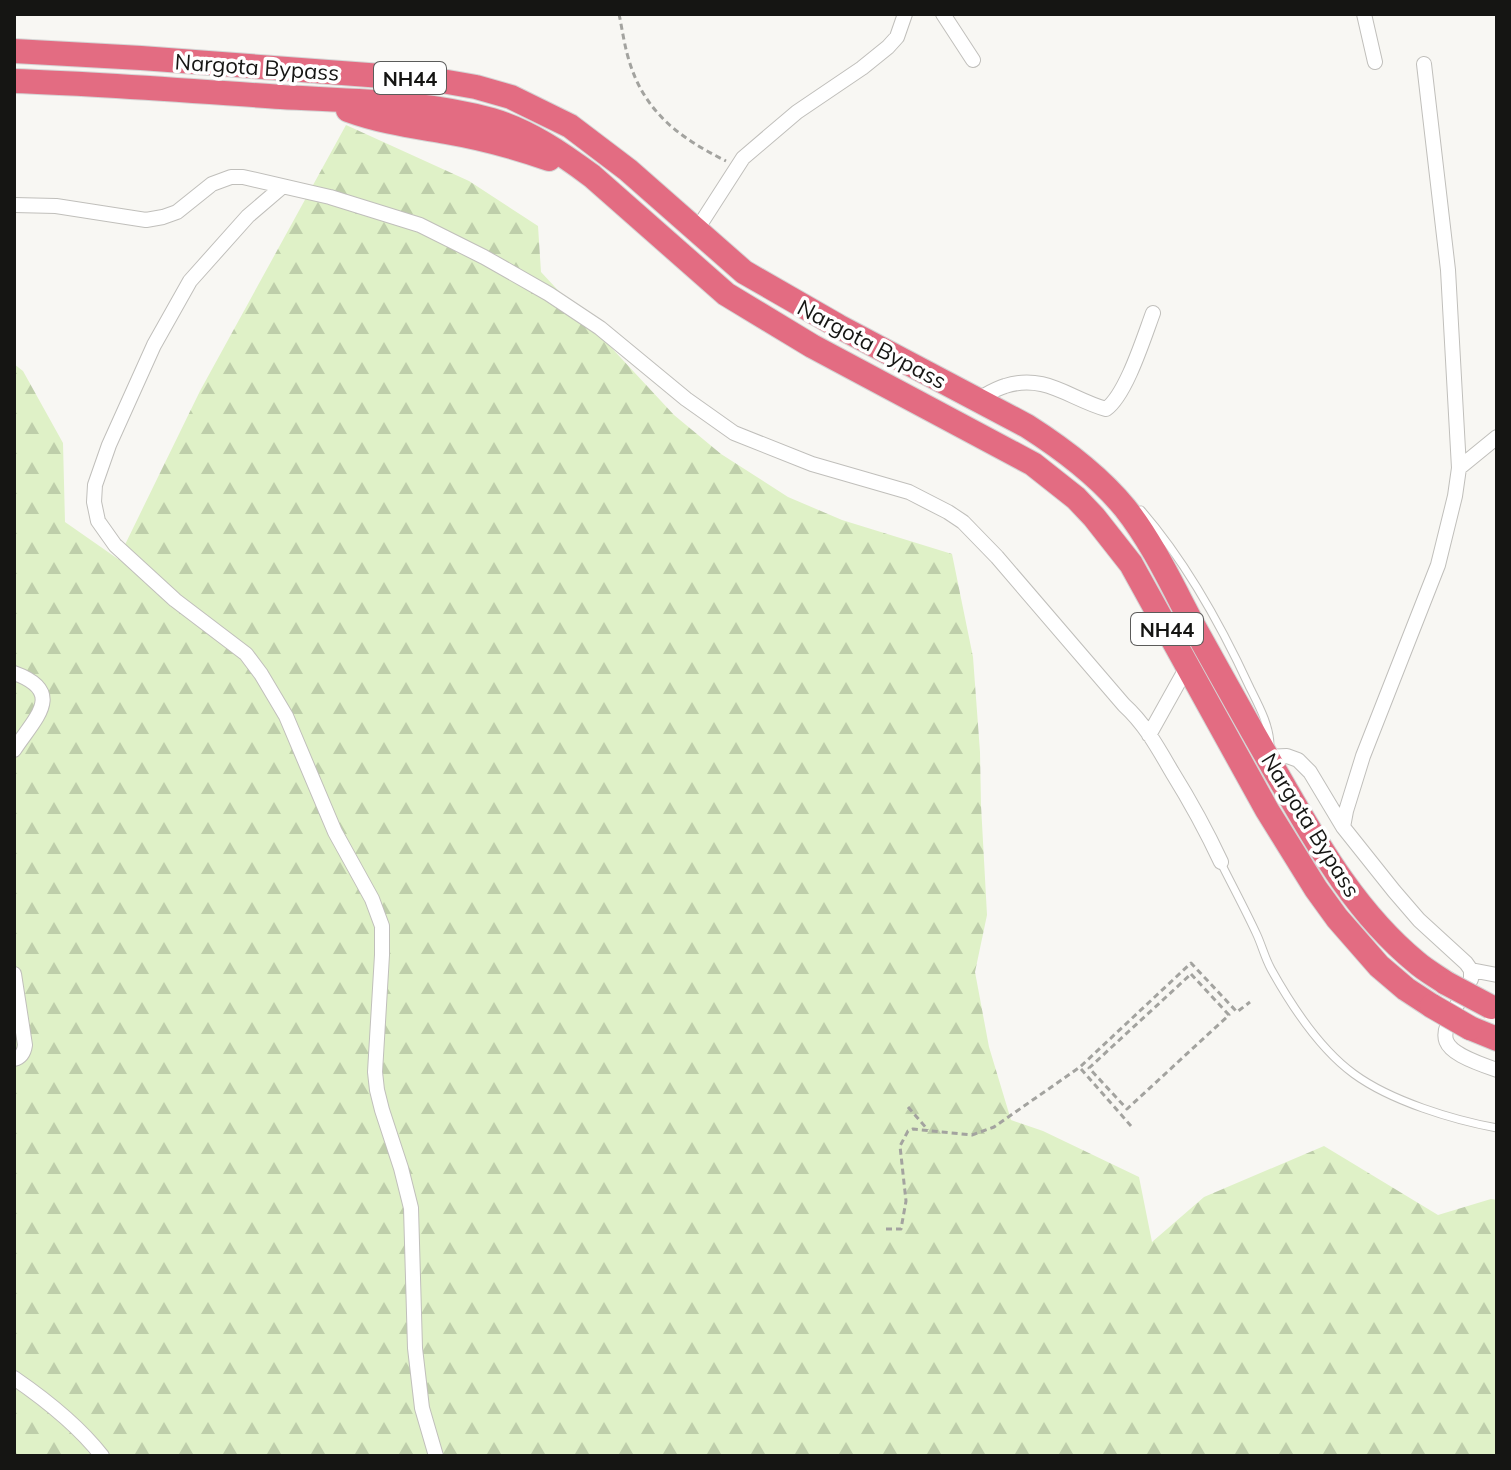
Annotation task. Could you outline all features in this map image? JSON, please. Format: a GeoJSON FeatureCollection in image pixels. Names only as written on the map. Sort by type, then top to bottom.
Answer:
{"type":"FeatureCollection","features":[{"type":"Feature","properties":{"kind":"highway","name":"Nargota Bypass"},"geometry":{"type":"LineString","coordinates":[[14,51],[436,80],[511,97],[570,126],[628,170],[744,272],[838,326],[1027,426],[1079,462],[1124,507],[1140,529],[1266,756],[1346,887],[1392,940],[1417,963],[1446,983],[1494,1008]]}},
{"type":"Feature","properties":{"kind":"highway","name":"Nargota Bypass"},"geometry":{"type":"LineString","coordinates":[[14,81],[109,84],[433,108],[493,120],[545,143],[592,176],[726,294],[812,346],[1014,453],[1057,481],[1094,517],[1131,564],[1267,810],[1337,918],[1379,966],[1406,989],[1470,1028],[1497,1039]]}},
{"type":"Feature","properties":{"kind":"street"},"geometry":{"type":"LineString","coordinates":[[696,231],[751,150],[797,112],[888,47],[897,37],[905,14]]}},
{"type":"Feature","properties":{"kind":"street"},"geometry":{"type":"LineString","coordinates":[[943,14],[973,60]]}},
{"type":"Feature","properties":{"kind":"street"},"geometry":{"type":"LineString","coordinates":[[1364,14],[1375,62]]}},
{"type":"Feature","properties":{"kind":"street"},"geometry":{"type":"LineString","coordinates":[[1343,827],[1363,756],[1438,565],[1459,468],[1448,270],[1424,64]]}},
{"type":"Feature","properties":{"kind":"street"},"geometry":{"type":"LineString","coordinates":[[14,205],[56,206],[146,220],[177,212],[212,184],[231,177],[243,177],[330,197],[420,225],[484,257],[600,328],[686,399],[734,433],[812,464],[909,492],[963,522],[1136,715],[1204,825],[1221,862]]}},
{"type":"Feature","properties":{"kind":"street"},"geometry":{"type":"LineString","coordinates":[[282,187],[248,216],[190,281],[154,345],[109,445],[95,485],[94,502],[98,521],[122,552],[175,600],[246,654],[261,674],[286,716],[335,832],[372,899],[382,926],[375,1072],[377,1090],[411,1208],[415,1348],[422,1408],[436,1456]]}},
{"type":"Feature","properties":{"kind":"street"},"geometry":{"type":"LineString","coordinates":[[976,400],[1005,386],[1030,381],[1047,384],[1106,409],[1113,405],[1124,384],[1153,313]]}},
{"type":"Feature","properties":{"kind":"street"},"geometry":{"type":"LineString","coordinates":[[1459,468],[1497,437]]}},
{"type":"Feature","properties":{"kind":"street"},"geometry":{"type":"LineString","coordinates":[[1149,735],[1187,667]]}},
{"type":"Feature","properties":{"kind":"street"},"geometry":{"type":"LineString","coordinates":[[14,673],[36,684],[44,700],[14,750]]}},
{"type":"Feature","properties":{"kind":"street"},"geometry":{"type":"LineString","coordinates":[[1266,756],[1278,755],[1298,760],[1310,772],[1343,827],[1419,920],[1466,963],[1471,970],[1471,979],[1445,1030],[1445,1042],[1469,1061],[1497,1070]]}},
{"type":"Feature","properties":{"kind":"street"},"geometry":{"type":"LineString","coordinates":[[1471,970],[1497,975]]}},
{"type":"Feature","properties":{"kind":"street"},"geometry":{"type":"LineString","coordinates":[[14,974],[25,1045],[24,1052],[14,1059]]}},
{"type":"Feature","properties":{"kind":"street"},"geometry":{"type":"LineString","coordinates":[[14,1378],[85,1434],[102,1456]]}},
{"type":"Feature","properties":{"kind":"lane"},"geometry":{"type":"LineString","coordinates":[[1079,462],[1114,482]]}},
{"type":"Feature","properties":{"kind":"lane"},"geometry":{"type":"LineString","coordinates":[[1134,502],[1155,526],[1213,614],[1264,718],[1270,741],[1266,756]]}},
{"type":"Feature","properties":{"kind":"lane"},"geometry":{"type":"LineString","coordinates":[[1221,862],[1258,937],[1268,965],[1287,997],[1324,1045],[1354,1074],[1401,1101],[1481,1126],[1497,1128]]}},
{"type":"Feature","properties":{"kind":"path"},"geometry":{"type":"LineString","coordinates":[[619,14],[628,58],[645,97],[684,138],[737,167]]}},
{"type":"Feature","properties":{"kind":"path"},"geometry":{"type":"LineString","coordinates":[[886,1229],[901,1229],[906,1201],[900,1146],[908,1131],[972,1135],[994,1127],[1080,1067],[1191,963],[1237,1012],[1250,1002]]}},
{"type":"Feature","properties":{"kind":"path"},"geometry":{"type":"LineString","coordinates":[[1191,974],[1229,1015],[1127,1109],[1089,1068],[1191,974]]}},
{"type":"Feature","properties":{"kind":"path"},"geometry":{"type":"LineString","coordinates":[[1080,1067],[1131,1126]]}},
{"type":"Feature","properties":{"kind":"path"},"geometry":{"type":"LineString","coordinates":[[908,1107],[928,1130]]}},
{"type":"Feature","properties":{"kind":"green space"},"geometry":{"type":"Polygon","coordinates":[[[346,125],[469,181],[538,226],[541,272],[674,415],[721,454],[788,497],[842,520],[952,554],[973,657],[980,752],[987,915],[975,972],[989,1047],[1011,1120],[1043,1131],[1139,1177],[1152,1242],[1204,1197],[1324,1146],[1438,1215],[1491,1199],[1497,1200],[1497,1456],[14,1456],[14,364],[23,371],[63,443],[65,522],[118,559],[200,391],[346,125]]]}}]}
